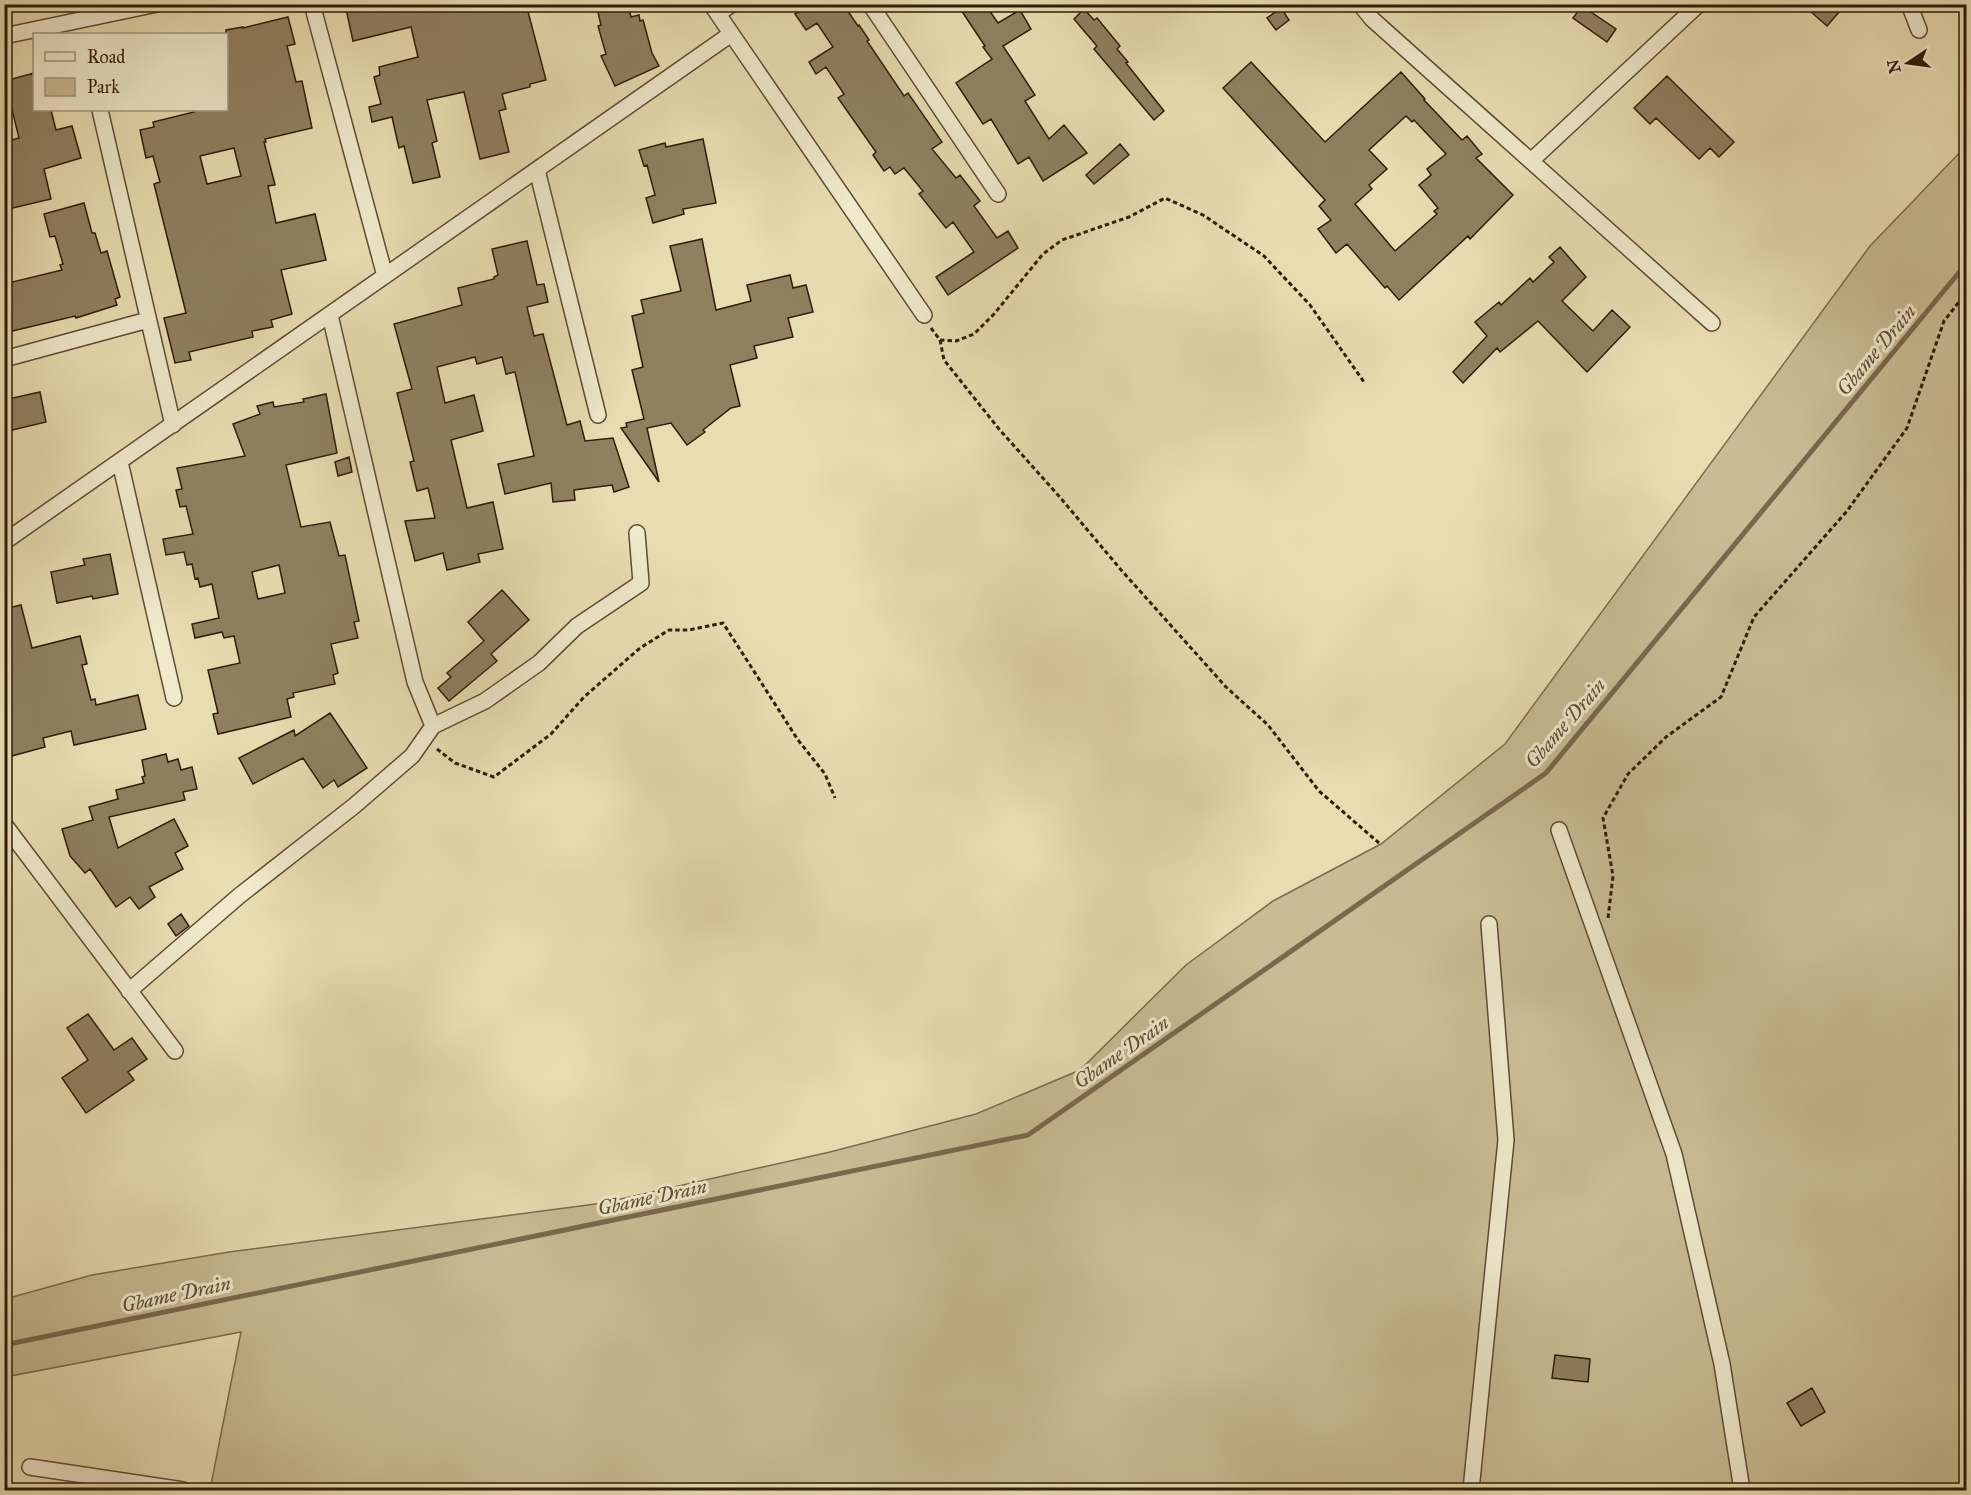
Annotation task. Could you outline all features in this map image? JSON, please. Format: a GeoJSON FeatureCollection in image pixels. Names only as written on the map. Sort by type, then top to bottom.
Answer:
{"type":"FeatureCollection","features":[{"type":"Feature","properties":{"kind":"street"},"geometry":{"type":"LineString","coordinates":[[4,36],[81,28],[157,4]]}},
{"type":"Feature","properties":{"kind":"street"},"geometry":{"type":"LineString","coordinates":[[312,4],[385,276]]}},
{"type":"Feature","properties":{"kind":"street"},"geometry":{"type":"LineString","coordinates":[[732,4],[715,9],[924,315]]}},
{"type":"Feature","properties":{"kind":"street"},"geometry":{"type":"LineString","coordinates":[[870,4],[998,194]]}},
{"type":"Feature","properties":{"kind":"street"},"geometry":{"type":"LineString","coordinates":[[1360,4],[1372,19],[1712,323]]}},
{"type":"Feature","properties":{"kind":"street"},"geometry":{"type":"LineString","coordinates":[[1531,161],[1700,4]]}},
{"type":"Feature","properties":{"kind":"street"},"geometry":{"type":"LineString","coordinates":[[1909,4],[1919,30]]}},
{"type":"Feature","properties":{"kind":"street"},"geometry":{"type":"LineString","coordinates":[[4,543],[731,34]]}},
{"type":"Feature","properties":{"kind":"street"},"geometry":{"type":"LineString","coordinates":[[100,111],[173,425]]}},
{"type":"Feature","properties":{"kind":"street"},"geometry":{"type":"LineString","coordinates":[[537,170],[598,416]]}},
{"type":"Feature","properties":{"kind":"street"},"geometry":{"type":"LineString","coordinates":[[330,315],[428,733]]}},
{"type":"Feature","properties":{"kind":"street"},"geometry":{"type":"LineString","coordinates":[[4,359],[148,320]]}},
{"type":"Feature","properties":{"kind":"street"},"geometry":{"type":"LineString","coordinates":[[120,462],[174,698]]}},
{"type":"Feature","properties":{"kind":"street"},"geometry":{"type":"LineString","coordinates":[[129,991],[239,896],[362,799],[412,756],[428,733],[485,701],[539,663],[577,626],[641,584],[637,533]]}},
{"type":"Feature","properties":{"kind":"street"},"geometry":{"type":"LineString","coordinates":[[4,824],[175,1051]]}},
{"type":"Feature","properties":{"kind":"street"},"geometry":{"type":"LineString","coordinates":[[1559,830],[1674,1154],[1722,1364],[1742,1491]]}},
{"type":"Feature","properties":{"kind":"street"},"geometry":{"type":"LineString","coordinates":[[1471,1491],[1506,1140],[1489,924]]}},
{"type":"Feature","properties":{"kind":"street"},"geometry":{"type":"LineString","coordinates":[[30,1467],[183,1491]]}},
{"type":"Feature","properties":{"kind":"path"},"geometry":{"type":"LineString","coordinates":[[940,340],[956,342],[974,334],[994,314],[1043,254],[1062,240],[1129,217],[1165,198],[1203,215],[1264,256],[1310,305],[1364,382]]}},
{"type":"Feature","properties":{"kind":"path"},"geometry":{"type":"LineString","coordinates":[[1606,928],[1613,876],[1603,818],[1628,774],[1666,737],[1720,697],[1754,617],[1847,511],[1907,428],[1944,321],[1966,293]]}},
{"type":"Feature","properties":{"kind":"path"},"geometry":{"type":"LineString","coordinates":[[924,315],[940,340],[944,360],[999,429],[1218,678],[1268,725],[1319,791],[1380,843]]}},
{"type":"Feature","properties":{"kind":"path"},"geometry":{"type":"LineString","coordinates":[[428,733],[455,763],[494,777],[551,734],[584,697],[640,648],[669,630],[689,630],[723,623],[798,740],[825,774],[835,798]]}},
{"type":"Feature","properties":{"kind":"green space"},"geometry":{"type":"Polygon","coordinates":[[[1966,146],[1966,1490],[210,1490],[241,1332],[5,1377],[5,1299],[92,1275],[229,1252],[603,1203],[830,1152],[976,1114],[1080,1070],[1186,965],[1273,901],[1381,844],[1505,744],[1870,246],[1966,146]]]}},
{"type":"Feature","properties":{"kind":"building"},"geometry":{"type":"Polygon","coordinates":[[[345,4],[526,4],[546,80],[530,84],[530,87],[502,94],[506,109],[499,111],[509,152],[480,159],[464,92],[427,100],[437,141],[432,143],[440,177],[413,183],[404,146],[399,148],[392,117],[372,122],[369,107],[381,104],[374,77],[380,75],[379,67],[418,57],[411,27],[353,41],[345,4]]]}},
{"type":"Feature","properties":{"kind":"building"},"geometry":{"type":"Polygon","coordinates":[[[596,4],[628,4],[631,17],[639,15],[640,21],[643,20],[652,53],[659,66],[615,86],[601,56],[606,54],[598,26],[601,25],[596,4]]]}},
{"type":"Feature","properties":{"kind":"building"},"geometry":{"type":"Polygon","coordinates":[[[796,4],[843,4],[904,96],[908,93],[942,142],[932,149],[956,178],[960,175],[980,201],[974,206],[997,238],[1008,231],[1018,248],[948,295],[936,277],[974,252],[953,222],[946,228],[919,194],[923,191],[904,168],[895,174],[890,167],[884,171],[873,155],[876,152],[838,98],[844,94],[826,67],[816,74],[809,62],[833,47],[817,23],[806,30],[795,14],[800,11],[796,4]]]}},
{"type":"Feature","properties":{"kind":"building"},"geometry":{"type":"Polygon","coordinates":[[[957,4],[985,4],[998,23],[1020,10],[1031,29],[1003,46],[1035,95],[1025,101],[1049,139],[1064,125],[1087,153],[1043,181],[1029,157],[1018,164],[991,119],[983,124],[956,83],[992,59],[957,4]]]}},
{"type":"Feature","properties":{"kind":"building"},"geometry":{"type":"Polygon","coordinates":[[[1802,4],[1846,4],[1827,26],[1802,4]]]}},
{"type":"Feature","properties":{"kind":"building"},"geometry":{"type":"Polygon","coordinates":[[[1582,6],[1616,29],[1607,42],[1573,18],[1582,6]]]}},
{"type":"Feature","properties":{"kind":"building"},"geometry":{"type":"Polygon","coordinates":[[[1281,8],[1289,20],[1276,30],[1267,18],[1281,8]]]}},
{"type":"Feature","properties":{"kind":"building"},"geometry":{"type":"Polygon","coordinates":[[[1084,9],[1094,20],[1097,18],[1120,46],[1117,49],[1128,62],[1126,63],[1164,111],[1154,120],[1094,49],[1097,46],[1074,19],[1084,9]]]}},
{"type":"Feature","properties":{"kind":"building"},"geometry":{"type":"Polygon","coordinates":[[[288,17],[295,44],[287,46],[296,82],[302,81],[312,128],[265,139],[275,185],[268,186],[276,223],[315,214],[326,260],[281,270],[292,314],[271,320],[273,327],[252,331],[253,337],[189,352],[191,360],[175,363],[164,318],[186,313],[154,184],[160,182],[153,156],[146,158],[140,130],[154,127],[153,122],[194,111],[228,111],[228,33],[226,30],[288,17]],[[234,148],[200,156],[207,184],[241,176],[234,148]]]}},
{"type":"Feature","properties":{"kind":"building"},"geometry":{"type":"Polygon","coordinates":[[[1251,62],[1325,142],[1401,72],[1462,140],[1467,136],[1482,154],[1476,158],[1513,195],[1470,239],[1468,236],[1399,300],[1387,286],[1385,288],[1347,244],[1336,253],[1318,229],[1331,220],[1319,206],[1325,200],[1223,88],[1251,62]],[[1406,116],[1369,150],[1387,169],[1369,185],[1372,189],[1355,204],[1395,251],[1437,214],[1434,211],[1438,208],[1419,185],[1431,175],[1427,169],[1446,154],[1414,120],[1412,122],[1406,116]]]}},
{"type":"Feature","properties":{"kind":"building"},"geometry":{"type":"Polygon","coordinates":[[[33,73],[33,111],[51,111],[56,130],[72,126],[81,158],[44,169],[51,199],[4,210],[4,142],[19,138],[5,81],[33,73]]]}},
{"type":"Feature","properties":{"kind":"building"},"geometry":{"type":"Polygon","coordinates":[[[1667,76],[1734,142],[1719,157],[1710,148],[1699,159],[1656,118],[1650,124],[1634,108],[1667,76]]]}},
{"type":"Feature","properties":{"kind":"building"},"geometry":{"type":"Polygon","coordinates":[[[703,139],[716,203],[683,209],[684,214],[653,223],[646,198],[655,195],[647,165],[644,166],[639,150],[665,143],[666,147],[703,139]]]}},
{"type":"Feature","properties":{"kind":"building"},"geometry":{"type":"Polygon","coordinates":[[[1120,144],[1129,155],[1094,184],[1086,175],[1120,144]]]}},
{"type":"Feature","properties":{"kind":"building"},"geometry":{"type":"Polygon","coordinates":[[[84,203],[92,233],[95,233],[101,253],[107,251],[120,297],[115,299],[117,305],[76,318],[75,316],[4,333],[4,284],[62,270],[60,265],[63,264],[55,236],[50,237],[44,214],[84,203]]]}},
{"type":"Feature","properties":{"kind":"building"},"geometry":{"type":"Polygon","coordinates":[[[702,239],[716,310],[751,301],[747,285],[790,275],[793,288],[806,285],[813,312],[788,318],[793,337],[754,346],[757,358],[730,365],[740,406],[731,408],[687,445],[671,423],[647,428],[659,482],[621,428],[627,427],[626,423],[644,419],[632,370],[643,367],[632,316],[644,313],[641,300],[681,291],[670,246],[702,239]]]}},
{"type":"Feature","properties":{"kind":"building"},"geometry":{"type":"Polygon","coordinates":[[[527,241],[537,285],[544,284],[548,302],[527,307],[534,336],[543,334],[567,425],[580,421],[585,441],[613,438],[629,487],[614,492],[612,485],[574,490],[575,500],[553,502],[551,483],[505,494],[498,464],[534,456],[515,372],[506,374],[502,357],[477,364],[475,357],[437,367],[445,403],[474,395],[483,431],[451,440],[467,508],[493,502],[503,549],[478,554],[480,562],[447,570],[443,553],[415,561],[405,521],[435,518],[428,488],[417,491],[410,462],[414,461],[397,393],[412,389],[394,324],[462,305],[458,288],[494,279],[498,275],[492,249],[527,241]]]}},
{"type":"Feature","properties":{"kind":"building"},"geometry":{"type":"Polygon","coordinates":[[[1560,247],[1586,277],[1562,301],[1593,331],[1612,310],[1630,327],[1587,372],[1538,321],[1500,352],[1497,348],[1463,383],[1453,372],[1487,336],[1475,322],[1499,302],[1501,305],[1530,278],[1533,282],[1554,262],[1549,257],[1560,247]]]}},
{"type":"Feature","properties":{"kind":"building"},"geometry":{"type":"Polygon","coordinates":[[[40,392],[46,422],[4,432],[4,400],[40,392]]]}},
{"type":"Feature","properties":{"kind":"building"},"geometry":{"type":"Polygon","coordinates":[[[326,394],[337,453],[286,465],[301,527],[330,522],[339,556],[345,555],[359,621],[354,622],[358,638],[331,644],[338,673],[333,675],[335,684],[293,693],[294,697],[287,699],[291,717],[218,734],[213,714],[218,713],[208,670],[240,663],[234,636],[224,638],[222,632],[195,638],[192,624],[219,618],[212,584],[200,587],[198,578],[195,579],[192,564],[187,565],[184,552],[166,555],[163,539],[193,534],[186,506],[180,507],[176,490],[182,489],[177,468],[245,456],[233,424],[260,414],[257,406],[273,402],[274,407],[304,402],[303,399],[326,394]],[[279,565],[252,572],[258,599],[285,593],[279,565]]]}},
{"type":"Feature","properties":{"kind":"building"},"geometry":{"type":"Polygon","coordinates":[[[349,457],[352,472],[338,476],[335,462],[349,457]]]}},
{"type":"Feature","properties":{"kind":"building"},"geometry":{"type":"Polygon","coordinates":[[[110,554],[118,594],[93,599],[92,596],[57,603],[51,572],[85,565],[83,559],[110,554]]]}},
{"type":"Feature","properties":{"kind":"building"},"geometry":{"type":"Polygon","coordinates":[[[502,590],[529,620],[491,654],[497,661],[449,701],[438,688],[451,677],[447,673],[484,641],[468,622],[502,590]]]}},
{"type":"Feature","properties":{"kind":"building"},"geometry":{"type":"Polygon","coordinates":[[[21,605],[32,648],[80,636],[87,664],[82,665],[91,700],[95,699],[96,705],[138,695],[146,729],[74,745],[71,731],[43,738],[45,747],[8,757],[4,744],[4,693],[10,692],[10,685],[4,664],[4,609],[21,605]]]}},
{"type":"Feature","properties":{"kind":"building"},"geometry":{"type":"Polygon","coordinates":[[[330,713],[367,768],[338,787],[334,780],[323,788],[303,758],[253,784],[239,758],[294,730],[295,736],[330,713]]]}},
{"type":"Feature","properties":{"kind":"building"},"geometry":{"type":"Polygon","coordinates":[[[166,754],[168,762],[178,759],[181,770],[192,767],[197,789],[183,792],[185,800],[109,817],[118,848],[174,819],[188,846],[175,853],[183,869],[149,887],[155,897],[139,909],[130,897],[116,907],[90,869],[85,873],[70,856],[62,829],[93,820],[89,807],[118,799],[116,790],[144,783],[142,760],[166,754]]]}},
{"type":"Feature","properties":{"kind":"building"},"geometry":{"type":"Polygon","coordinates":[[[181,914],[189,926],[176,936],[168,924],[181,914]]]}},
{"type":"Feature","properties":{"kind":"building"},"geometry":{"type":"Polygon","coordinates":[[[88,1014],[114,1050],[132,1038],[147,1059],[128,1072],[134,1080],[86,1113],[62,1078],[88,1060],[67,1028],[88,1014]]]}},
{"type":"Feature","properties":{"kind":"building"},"geometry":{"type":"Polygon","coordinates":[[[1555,1355],[1590,1359],[1588,1382],[1552,1378],[1555,1355]]]}},
{"type":"Feature","properties":{"kind":"building"},"geometry":{"type":"Polygon","coordinates":[[[1812,1388],[1825,1412],[1801,1426],[1787,1403],[1812,1388]]]}},
{"type":"Feature","properties":{"kind":"waterway","name":"Gbame Drain"},"geometry":{"type":"LineString","coordinates":[[4,1345],[1028,1135],[1546,773],[1966,264]]}}]}
